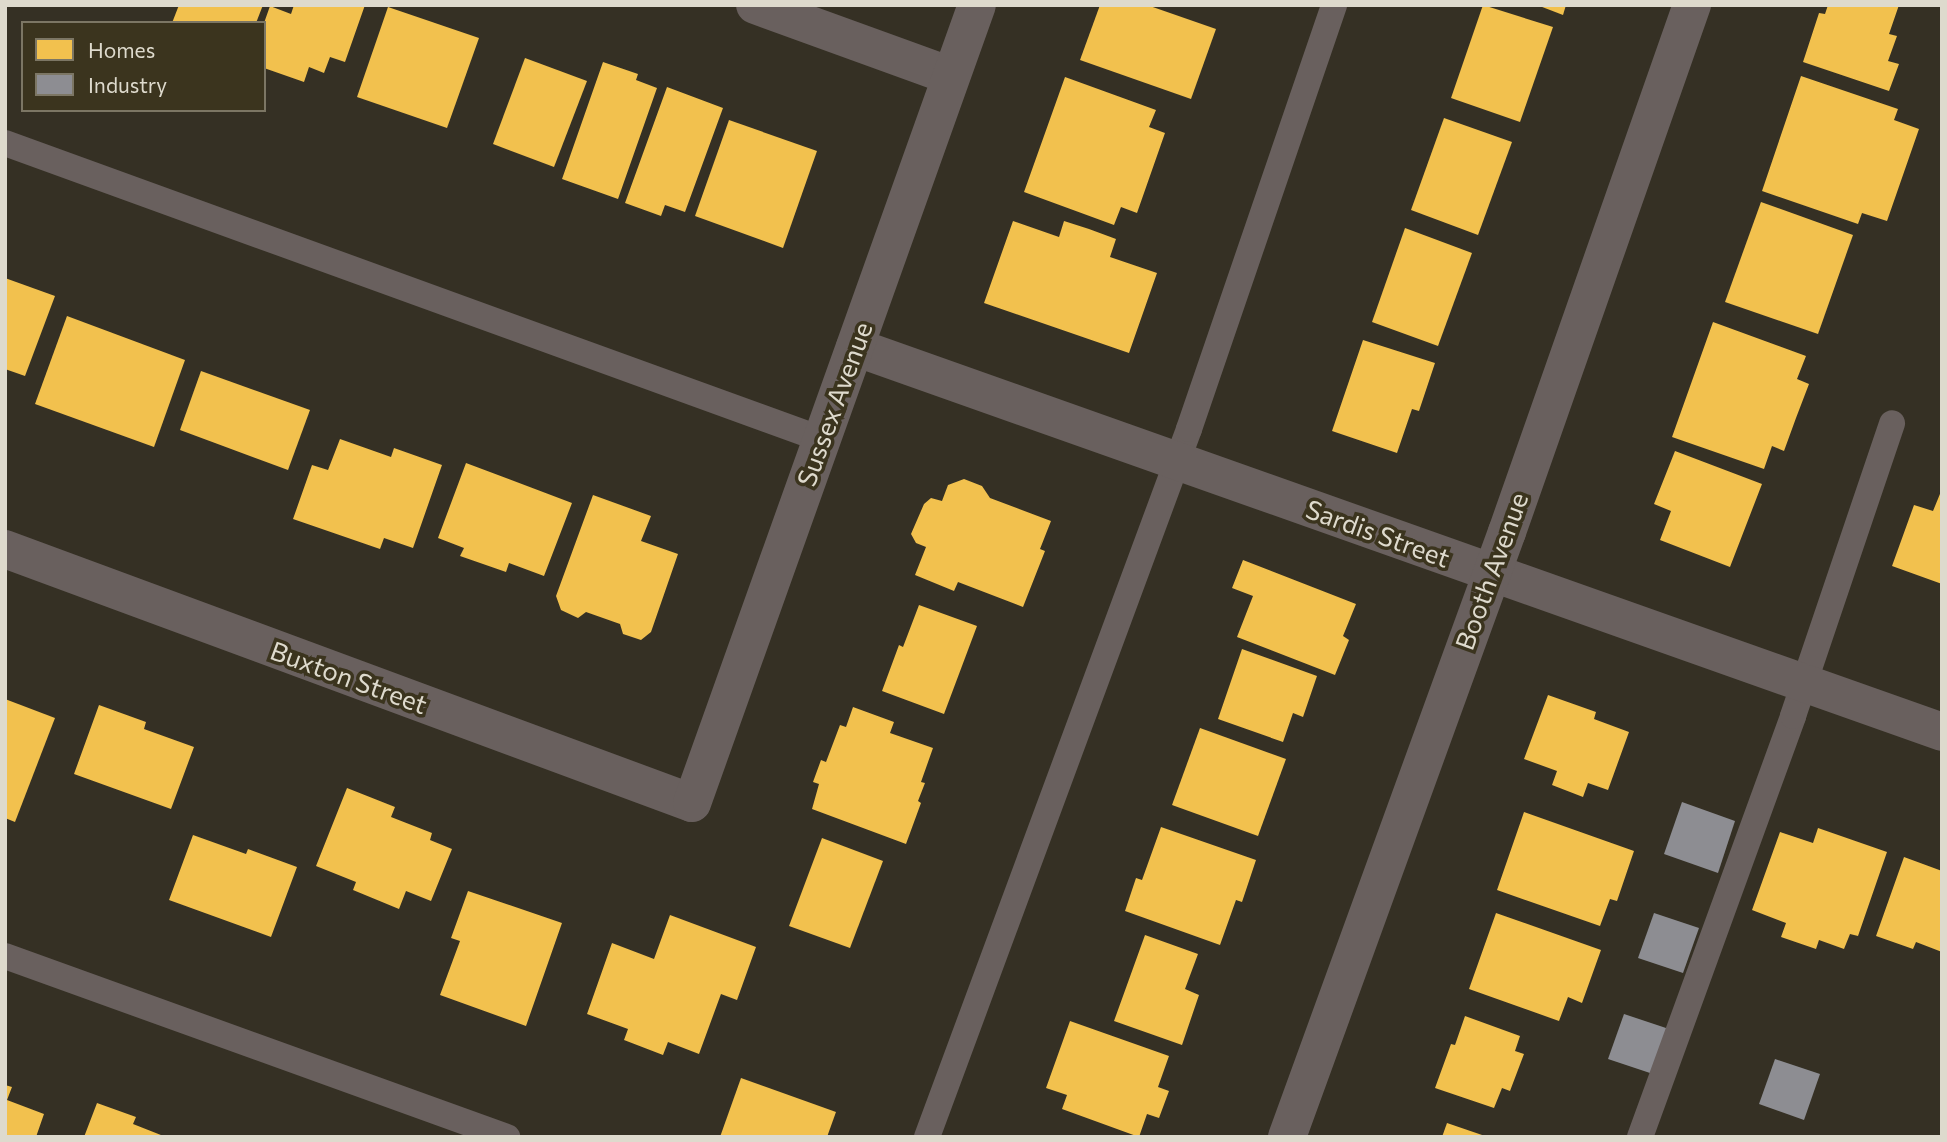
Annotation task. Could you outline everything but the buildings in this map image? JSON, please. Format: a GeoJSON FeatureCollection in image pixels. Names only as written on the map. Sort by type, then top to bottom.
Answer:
{"type":"FeatureCollection","features":[{"type":"Feature","properties":{"kind":"street"},"geometry":{"type":"LineString","coordinates":[[755,5],[951,76]]}},
{"type":"Feature","properties":{"kind":"street","name":"Sussex Avenue"},"geometry":{"type":"LineString","coordinates":[[692,803],[976,5]]}},
{"type":"Feature","properties":{"kind":"street","name":"Booth Avenue"},"geometry":{"type":"LineString","coordinates":[[1287,1137],[1492,573],[1692,5]]}},
{"type":"Feature","properties":{"kind":"street","name":"Sardis Street"},"geometry":{"type":"LineString","coordinates":[[855,347],[1942,732]]}},
{"type":"Feature","properties":{"kind":"street","name":"Buxton Street"},"geometry":{"type":"LineString","coordinates":[[5,550],[692,803]]}},
{"type":"Feature","properties":{"kind":"lane"},"geometry":{"type":"LineString","coordinates":[[928,1137],[1176,461],[1334,5]]}},
{"type":"Feature","properties":{"kind":"lane"},"geometry":{"type":"LineString","coordinates":[[5,144],[821,439]]}},
{"type":"Feature","properties":{"kind":"lane"},"geometry":{"type":"LineString","coordinates":[[1640,1137],[1803,683],[1892,423]]}},
{"type":"Feature","properties":{"kind":"lane"},"geometry":{"type":"LineString","coordinates":[[5,956],[507,1137]]}}]}
